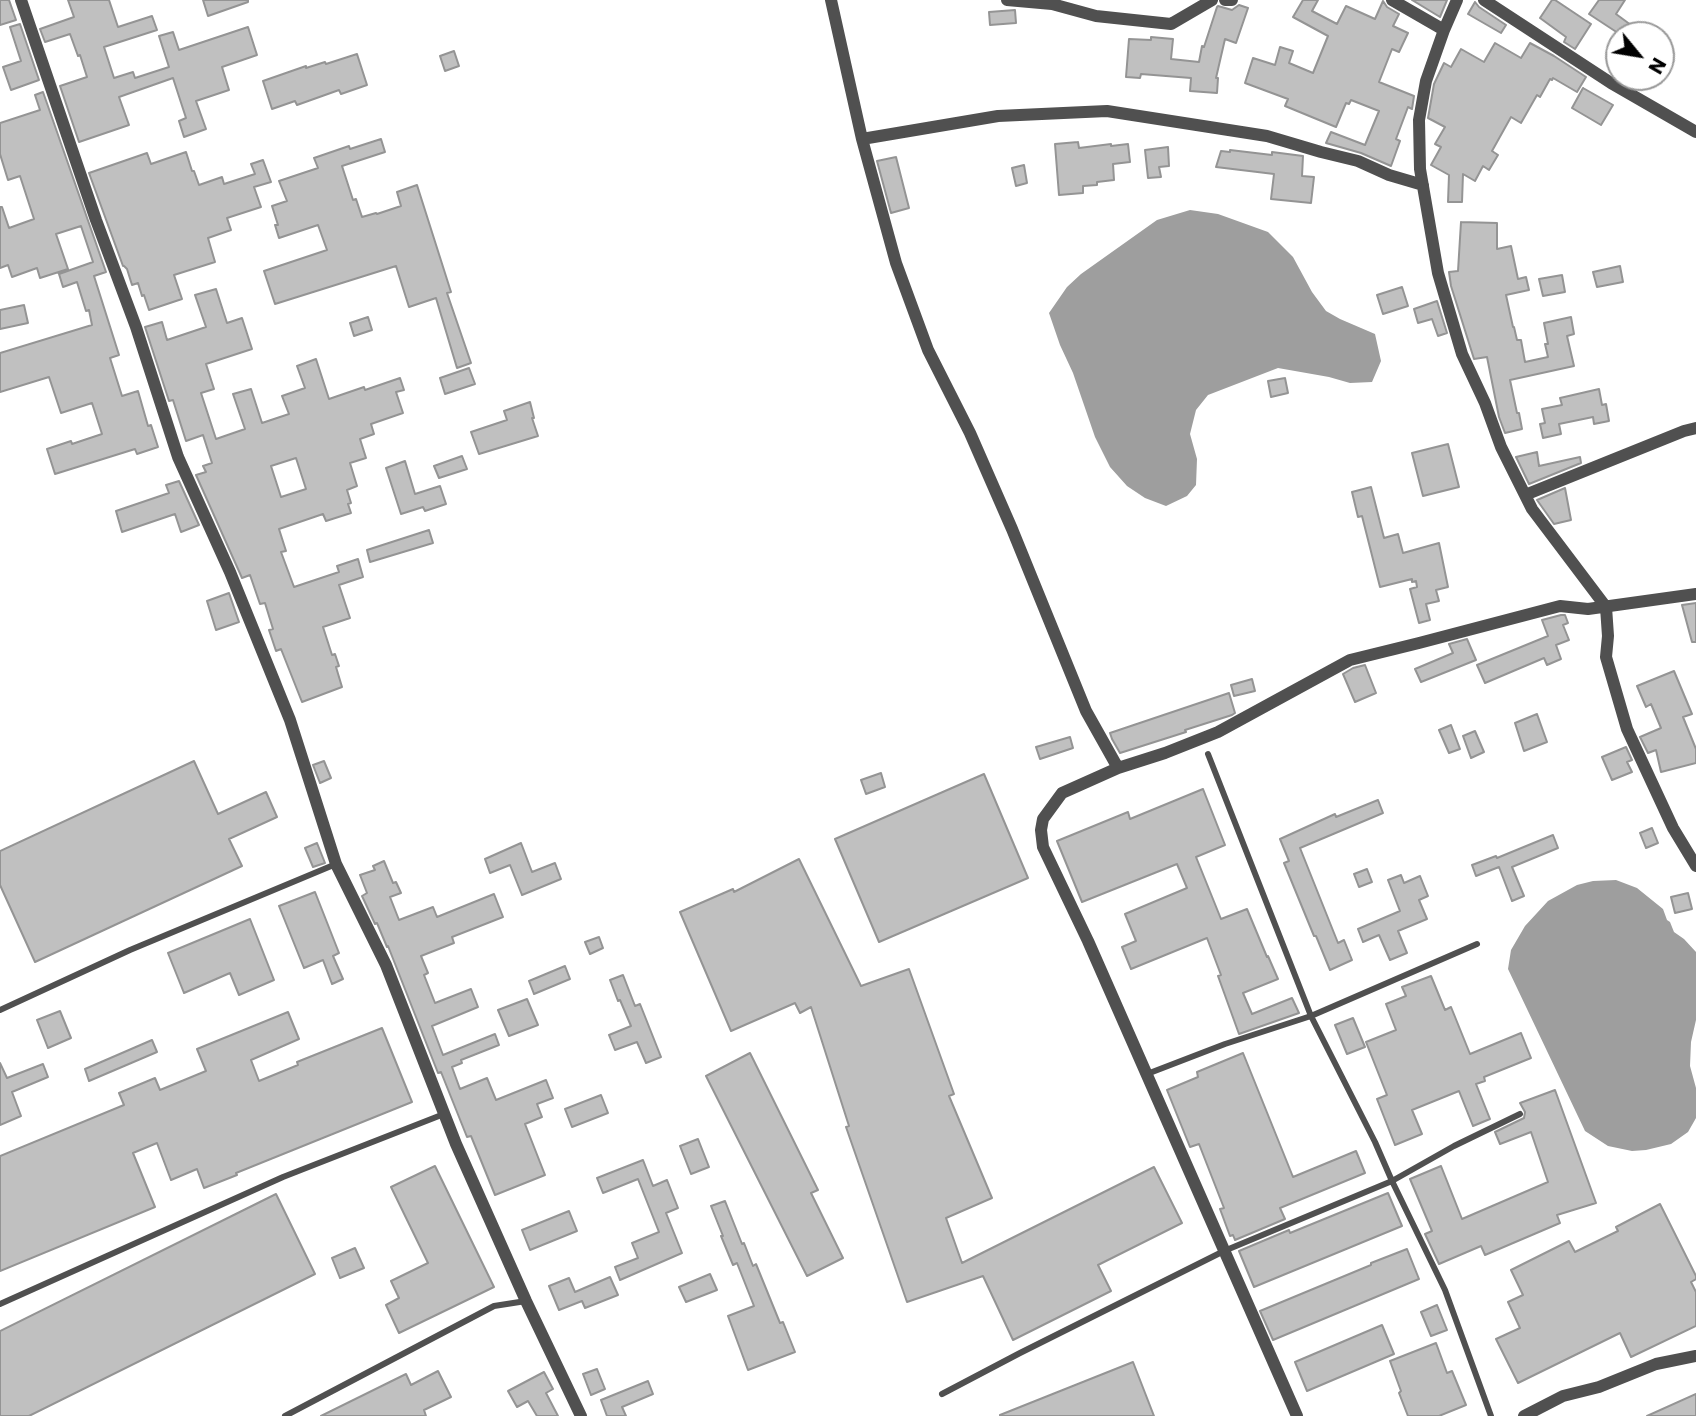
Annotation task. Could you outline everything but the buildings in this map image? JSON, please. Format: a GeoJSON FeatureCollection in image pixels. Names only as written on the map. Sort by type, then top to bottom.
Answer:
{"type":"FeatureCollection","features":[{"type":"Feature","properties":{"kind":"street"},"geometry":{"type":"LineString","coordinates":[[21,0],[136,327],[178,457],[230,572],[290,720],[336,864],[386,965],[456,1144],[581,1416]]}},
{"type":"Feature","properties":{"kind":"street"},"geometry":{"type":"LineString","coordinates":[[831,0],[862,139],[896,263],[928,351],[975,445],[1012,529],[1086,711],[1118,768]]}},
{"type":"Feature","properties":{"kind":"street"},"geometry":{"type":"LineString","coordinates":[[1007,0],[1052,4],[1096,16],[1171,24],[1212,0]]}},
{"type":"Feature","properties":{"kind":"street"},"geometry":{"type":"LineString","coordinates":[[1225,0],[1232,0]]}},
{"type":"Feature","properties":{"kind":"street"},"geometry":{"type":"LineString","coordinates":[[1392,0],[1444,30]]}},
{"type":"Feature","properties":{"kind":"street"},"geometry":{"type":"LineString","coordinates":[[1457,0],[1426,81],[1419,120],[1420,169],[1438,273],[1462,354],[1485,403],[1501,447],[1532,509],[1606,607],[1606,657],[1627,729],[1674,828],[1696,866]]}},
{"type":"Feature","properties":{"kind":"street"},"geometry":{"type":"LineString","coordinates":[[1484,0],[1611,83],[1696,132]]}},
{"type":"Feature","properties":{"kind":"street"},"geometry":{"type":"LineString","coordinates":[[862,139],[998,116],[1107,111],[1267,136],[1358,161],[1423,185]]}},
{"type":"Feature","properties":{"kind":"street"},"geometry":{"type":"LineString","coordinates":[[1525,495],[1696,428]]}},
{"type":"Feature","properties":{"kind":"street"},"geometry":{"type":"LineString","coordinates":[[1297,1416],[1147,1074],[1043,847],[1043,819],[1062,793],[1118,768],[1218,732],[1350,660],[1560,606],[1588,609],[1696,594]]}},
{"type":"Feature","properties":{"kind":"street"},"geometry":{"type":"LineString","coordinates":[[1524,1416],[1563,1396],[1599,1387],[1656,1364],[1696,1356]]}},
{"type":"Feature","properties":{"kind":"lane"},"geometry":{"type":"LineString","coordinates":[[1208,754],[1311,1016],[1375,1142],[1445,1290],[1492,1416]]}},
{"type":"Feature","properties":{"kind":"lane"},"geometry":{"type":"LineString","coordinates":[[0,1010],[130,950],[336,864]]}},
{"type":"Feature","properties":{"kind":"lane"},"geometry":{"type":"LineString","coordinates":[[1147,1074],[1225,1044],[1311,1016],[1477,944]]}},
{"type":"Feature","properties":{"kind":"lane"},"geometry":{"type":"LineString","coordinates":[[0,1304],[283,1177],[444,1114]]}},
{"type":"Feature","properties":{"kind":"lane"},"geometry":{"type":"LineString","coordinates":[[942,1394],[1224,1251],[1392,1181],[1454,1146],[1520,1114]]}},
{"type":"Feature","properties":{"kind":"lane"},"geometry":{"type":"LineString","coordinates":[[285,1416],[494,1306],[526,1301]]}},
{"type":"Feature","properties":{"kind":"shaded area"},"geometry":{"type":"Polygon","coordinates":[[[1190,210],[1218,214],[1268,232],[1293,257],[1326,311],[1375,334],[1381,361],[1372,382],[1350,383],[1278,368],[1208,395],[1196,410],[1190,434],[1197,459],[1196,485],[1187,496],[1166,506],[1145,498],[1127,486],[1110,467],[1095,437],[1049,313],[1067,287],[1081,274],[1157,220],[1190,210]]]}},
{"type":"Feature","properties":{"kind":"shaded area"},"geometry":{"type":"Polygon","coordinates":[[[1616,880],[1637,888],[1663,909],[1674,932],[1696,952],[1696,1020],[1691,1042],[1690,1066],[1696,1088],[1696,1118],[1688,1132],[1671,1144],[1646,1150],[1632,1151],[1608,1146],[1585,1131],[1508,969],[1511,950],[1525,926],[1548,901],[1577,885],[1616,880]]]}}]}
